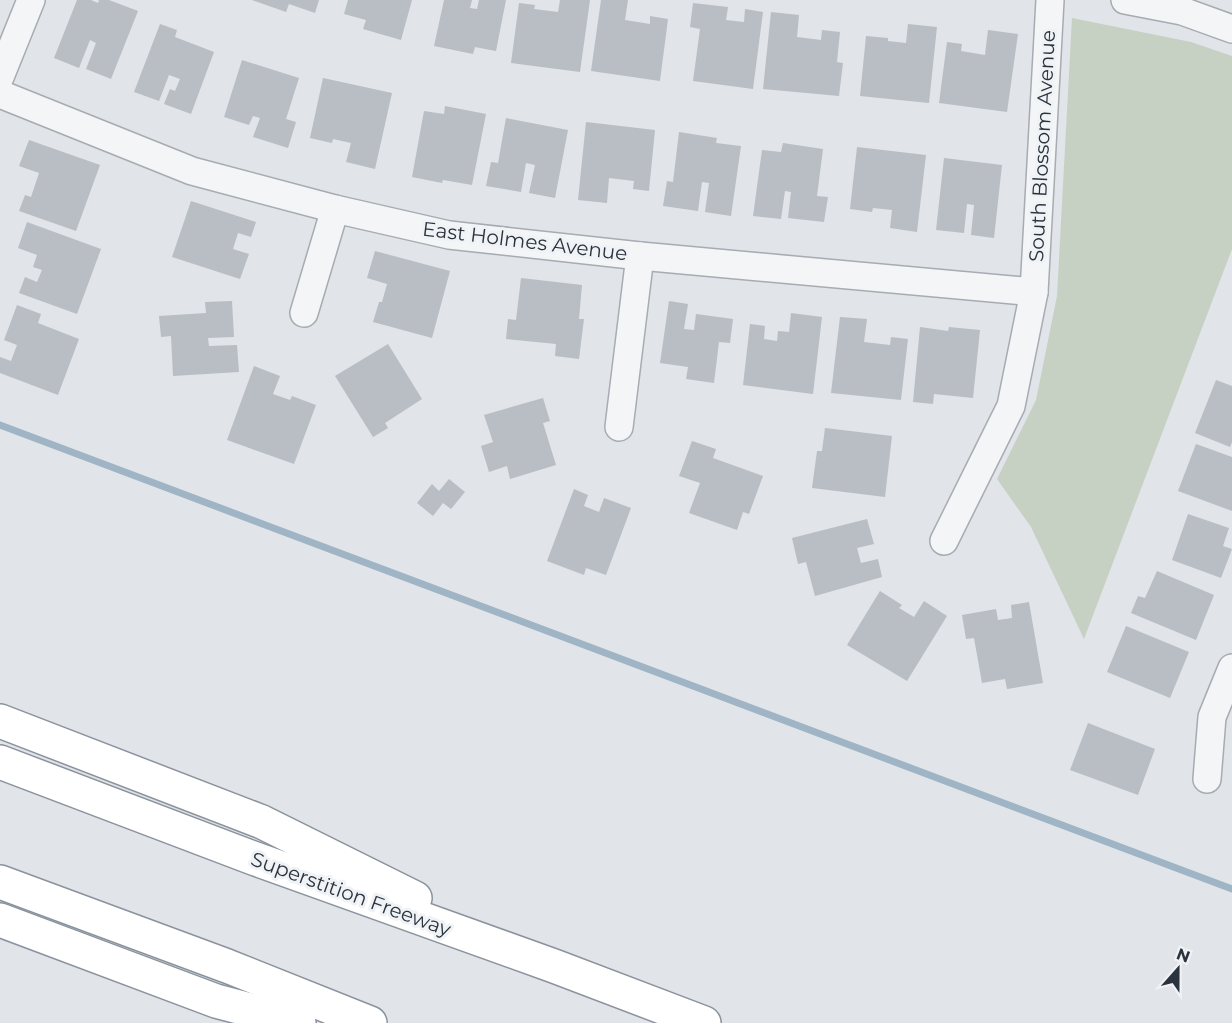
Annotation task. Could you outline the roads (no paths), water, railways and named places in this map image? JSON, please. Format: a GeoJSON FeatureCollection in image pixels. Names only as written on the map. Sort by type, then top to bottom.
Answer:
{"type":"FeatureCollection","features":[{"type":"Feature","properties":{"kind":"highway"},"geometry":{"type":"LineString","coordinates":[[0,721],[262,822],[554,966]]}},
{"type":"Feature","properties":{"kind":"highway","name":"Superstition Freeway"},"geometry":{"type":"LineString","coordinates":[[0,762],[253,858],[554,966],[704,1023]]}},
{"type":"Feature","properties":{"kind":"highway"},"geometry":{"type":"LineString","coordinates":[[0,882],[227,966],[370,1023]]}},
{"type":"Feature","properties":{"kind":"highway"},"geometry":{"type":"LineString","coordinates":[[0,920],[216,1001],[299,1023]]}},
{"type":"Feature","properties":{"kind":"street"},"geometry":{"type":"LineString","coordinates":[[0,77],[31,0]]}},
{"type":"Feature","properties":{"kind":"street","name":"South Blossom Avenue"},"geometry":{"type":"LineString","coordinates":[[944,541],[1011,406],[1034,292],[1050,0]]}},
{"type":"Feature","properties":{"kind":"street"},"geometry":{"type":"LineString","coordinates":[[1125,0],[1182,11],[1232,29]]}},
{"type":"Feature","properties":{"kind":"street","name":"East Holmes Avenue"},"geometry":{"type":"LineString","coordinates":[[0,94],[192,171],[335,209],[449,235],[640,256],[1034,292]]}},
{"type":"Feature","properties":{"kind":"street"},"geometry":{"type":"LineString","coordinates":[[304,313],[335,209]]}},
{"type":"Feature","properties":{"kind":"street"},"geometry":{"type":"LineString","coordinates":[[619,427],[640,256]]}},
{"type":"Feature","properties":{"kind":"street"},"geometry":{"type":"LineString","coordinates":[[1207,778],[1212,717],[1232,668]]}},
{"type":"Feature","properties":{"kind":"waterway"},"geometry":{"type":"LineString","coordinates":[[0,425],[1232,889]]}}]}
